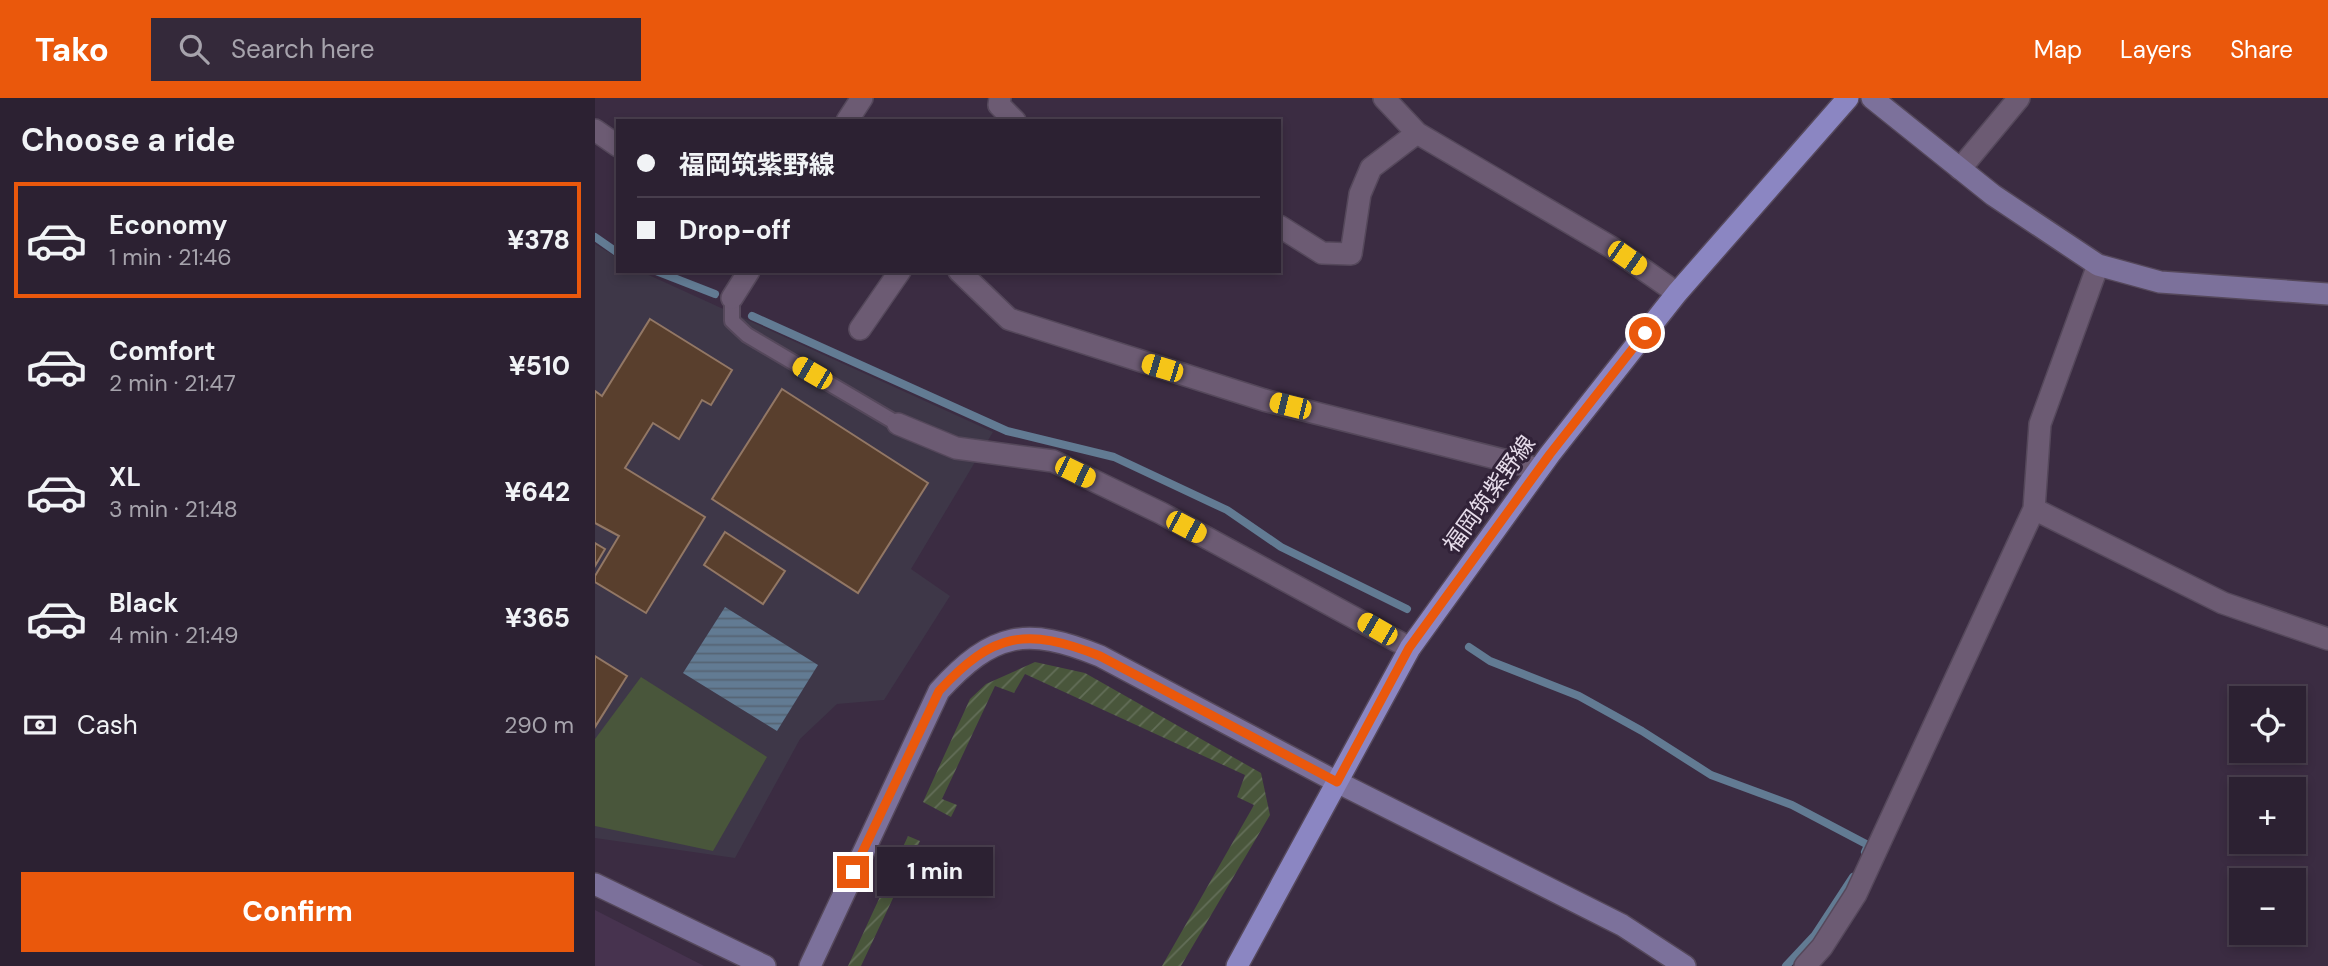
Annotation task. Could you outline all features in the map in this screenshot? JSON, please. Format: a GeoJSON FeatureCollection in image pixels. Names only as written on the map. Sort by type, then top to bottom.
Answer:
{"type":"FeatureCollection","features":[{"type":"Feature","properties":{"kind":"main road","name":"福岡筑紫野線"},"geometry":{"type":"LineString","coordinates":[[1237,966],[1409,648],[1539,469],[1677,293],[1848,98]]}},
{"type":"Feature","properties":{"kind":"street"},"geometry":{"type":"LineString","coordinates":[[1000,98],[999,105],[1013,119]]}},
{"type":"Feature","properties":{"kind":"street"},"geometry":{"type":"LineString","coordinates":[[1384,98],[1417,133],[1600,240],[1677,293]]}},
{"type":"Feature","properties":{"kind":"street"},"geometry":{"type":"LineString","coordinates":[[1873,98],[1993,195],[2098,265],[2160,282],[2328,294]]}},
{"type":"Feature","properties":{"kind":"street"},"geometry":{"type":"LineString","coordinates":[[1960,169],[2019,98]]}},
{"type":"Feature","properties":{"kind":"street"},"geometry":{"type":"LineString","coordinates":[[595,130],[616,145]]}},
{"type":"Feature","properties":{"kind":"street"},"geometry":{"type":"LineString","coordinates":[[1281,227],[1322,253],[1351,254],[1360,194],[1371,168],[1417,133]]}},
{"type":"Feature","properties":{"kind":"street"},"geometry":{"type":"LineString","coordinates":[[1805,966],[1822,947],[1856,894],[2034,509],[2040,424],[2098,265]]}},
{"type":"Feature","properties":{"kind":"street"},"geometry":{"type":"LineString","coordinates":[[732,298],[748,273]]}},
{"type":"Feature","properties":{"kind":"street"},"geometry":{"type":"LineString","coordinates":[[860,329],[899,273]]}},
{"type":"Feature","properties":{"kind":"street"},"geometry":{"type":"LineString","coordinates":[[961,273],[1009,319],[1264,400],[1539,469]]}},
{"type":"Feature","properties":{"kind":"street"},"geometry":{"type":"LineString","coordinates":[[898,424],[956,448],[1053,461],[1174,520],[1409,648]]}},
{"type":"Feature","properties":{"kind":"street"},"geometry":{"type":"LineString","coordinates":[[2034,509],[2223,603],[2328,639]]}},
{"type":"Feature","properties":{"kind":"street"},"geometry":{"type":"LineString","coordinates":[[810,966],[939,691],[960,668],[986,647],[1030,638],[1063,641],[1100,656],[1337,782],[1622,925],[1685,966]]}},
{"type":"Feature","properties":{"kind":"street"},"geometry":{"type":"LineString","coordinates":[[595,884],[765,966]]}},
{"type":"Feature","properties":{"kind":"lane"},"geometry":{"type":"LineString","coordinates":[[732,298],[732,321],[747,335],[898,424]]}},
{"type":"Feature","properties":{"kind":"shaded area"},"geometry":{"type":"Polygon","coordinates":[[[595,244],[616,257],[616,273],[644,273],[993,432],[911,569],[950,596],[884,700],[837,704],[800,739],[735,858],[595,838],[595,244]]]}},
{"type":"Feature","properties":{"kind":"shaded area"},"geometry":{"type":"Polygon","coordinates":[[[595,910],[704,966],[595,966],[595,910]]]}},
{"type":"Feature","properties":{"kind":"green space"},"geometry":{"type":"Polygon","coordinates":[[[1035,662],[1085,673],[1261,773],[1270,815],[1181,966],[1162,966],[1254,805],[1237,797],[1245,775],[1025,674],[1014,693],[995,686],[942,799],[957,805],[951,817],[923,802],[970,699],[986,684],[1035,662]]]}},
{"type":"Feature","properties":{"kind":"green space"},"geometry":{"type":"Polygon","coordinates":[[[641,677],[767,757],[713,851],[595,826],[595,739],[641,677]]]}},
{"type":"Feature","properties":{"kind":"green space"},"geometry":{"type":"Polygon","coordinates":[[[908,836],[920,841],[861,966],[848,966],[908,836]]]}},
{"type":"Feature","properties":{"kind":"water"},"geometry":{"type":"Polygon","coordinates":[[[725,607],[818,665],[777,731],[683,673],[725,607]]]}},
{"type":"Feature","properties":{"kind":"building"},"geometry":{"type":"Polygon","coordinates":[[[650,319],[732,370],[711,405],[702,400],[679,439],[653,423],[625,468],[705,517],[646,613],[595,582],[595,576],[619,536],[595,523],[595,391],[602,396],[650,319]]]}},
{"type":"Feature","properties":{"kind":"building"},"geometry":{"type":"Polygon","coordinates":[[[782,389],[928,483],[858,593],[712,499],[782,389]]]}},
{"type":"Feature","properties":{"kind":"building"},"geometry":{"type":"Polygon","coordinates":[[[725,532],[785,571],[763,604],[704,565],[725,532]]]}},
{"type":"Feature","properties":{"kind":"building"},"geometry":{"type":"Polygon","coordinates":[[[595,543],[605,549],[595,566],[595,543]]]}},
{"type":"Feature","properties":{"kind":"building"},"geometry":{"type":"Polygon","coordinates":[[[595,656],[627,676],[595,727],[595,656]]]}},
{"type":"Feature","properties":{"kind":"waterway"},"geometry":{"type":"LineString","coordinates":[[595,237],[616,252]]}},
{"type":"Feature","properties":{"kind":"waterway"},"geometry":{"type":"LineString","coordinates":[[661,273],[715,294]]}},
{"type":"Feature","properties":{"kind":"waterway"},"geometry":{"type":"LineString","coordinates":[[752,316],[1007,431],[1114,457],[1227,510],[1281,547],[1407,609]]}},
{"type":"Feature","properties":{"kind":"waterway"},"geometry":{"type":"LineString","coordinates":[[1469,647],[1490,661],[1579,696],[1642,731],[1711,775],[1792,805],[1868,845],[1865,852]]}},
{"type":"Feature","properties":{"kind":"waterway"},"geometry":{"type":"LineString","coordinates":[[1786,966],[1815,935],[1853,877]]}},
{"type":"Feature","properties":{"kind":"route"},"geometry":{"type":"LineString","coordinates":[[853,872],[939,691],[960,668],[986,647],[1030,638],[1063,641],[1100,656],[1337,782],[1409,648],[1550,454],[1645,333]]}}]}
